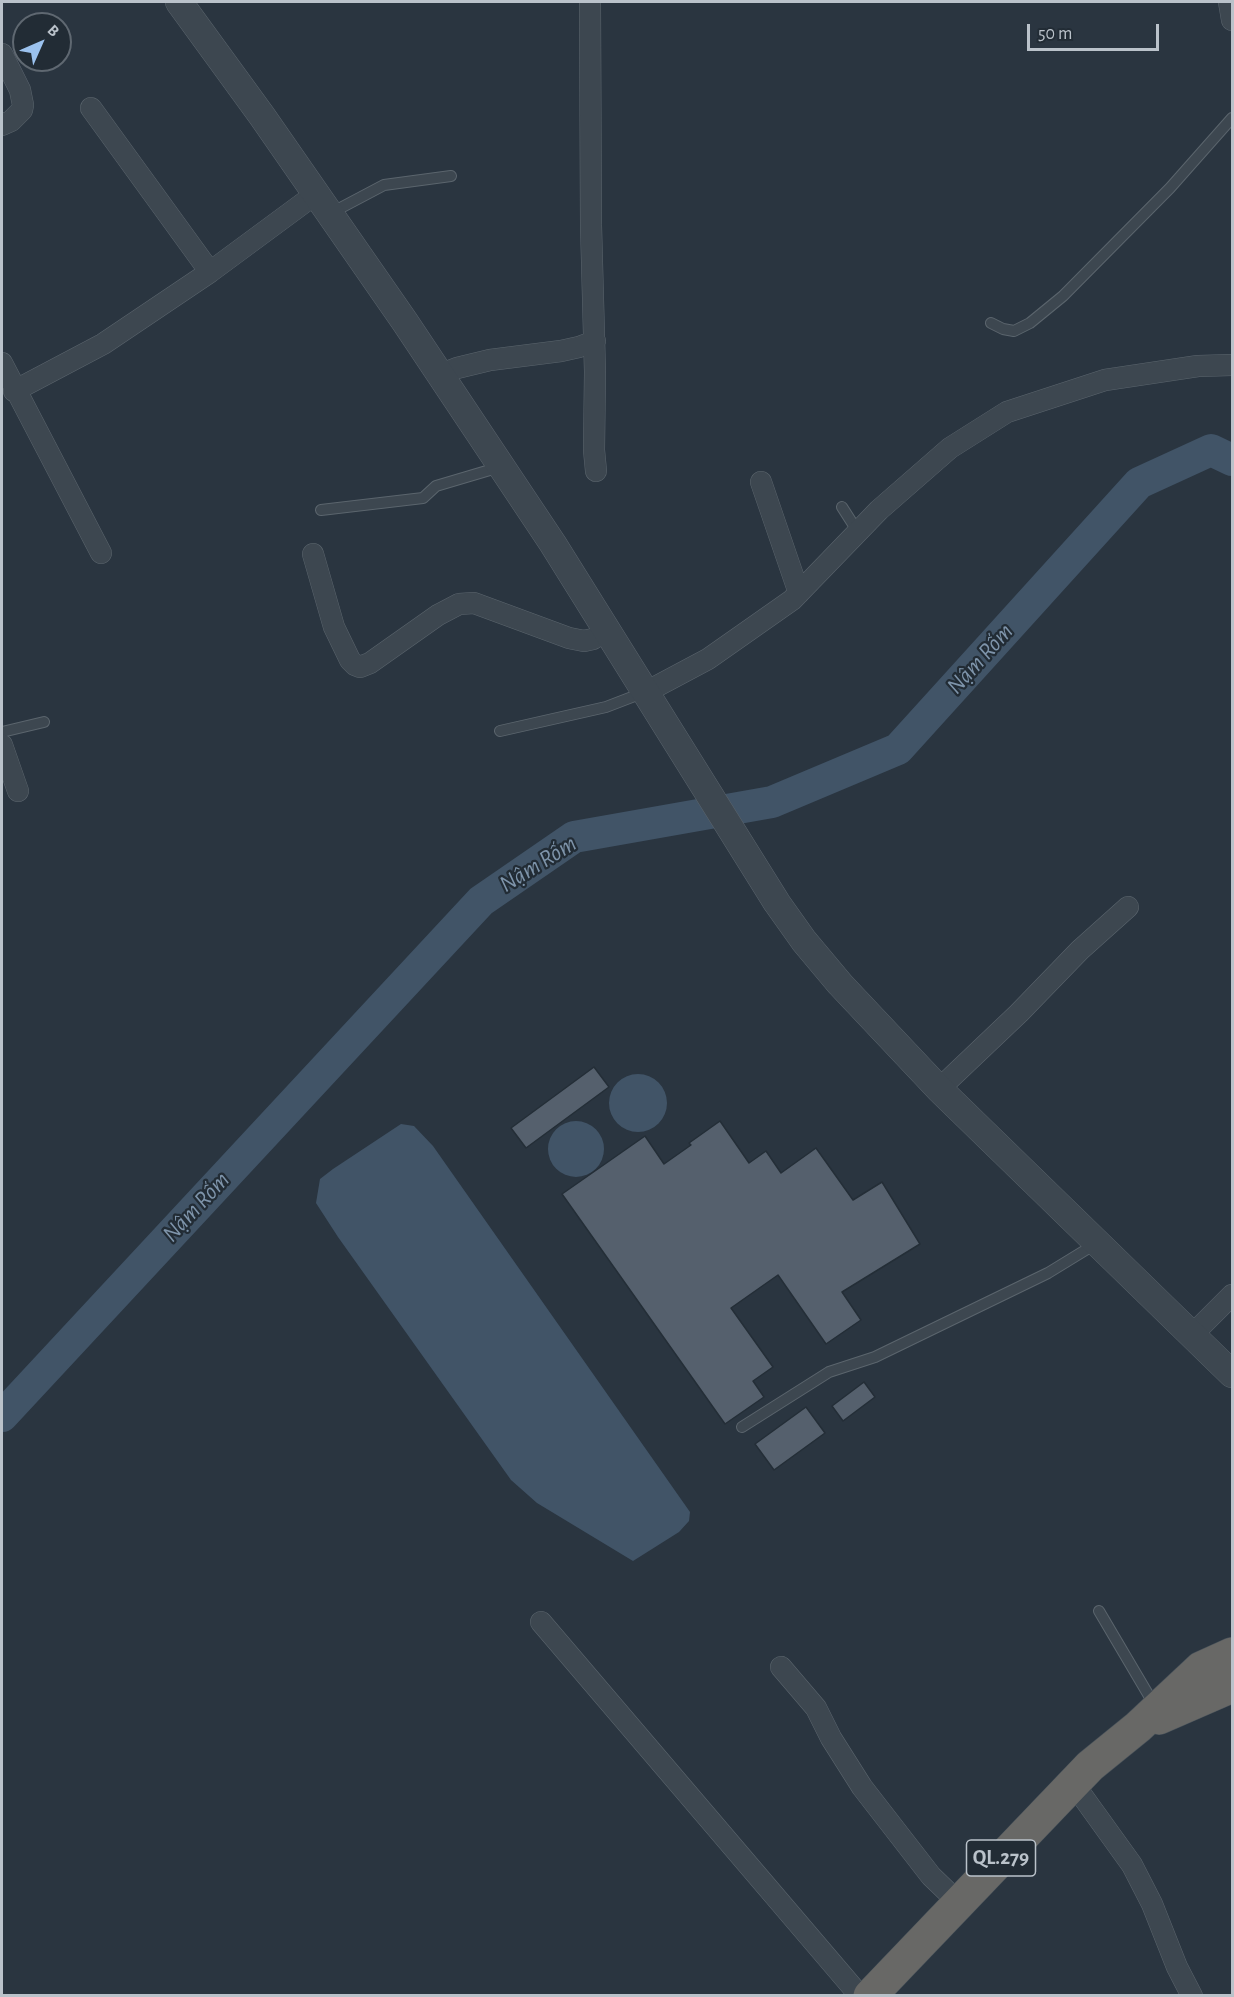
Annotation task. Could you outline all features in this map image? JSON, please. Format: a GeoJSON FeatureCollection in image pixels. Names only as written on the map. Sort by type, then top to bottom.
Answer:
{"type":"FeatureCollection","features":[{"type":"Feature","properties":{"kind":"highway","name":"QL.279"},"geometry":{"type":"LineString","coordinates":[[870,1995],[1090,1766],[1152,1718],[1201,1668],[1233,1654]]}},
{"type":"Feature","properties":{"kind":"highway","name":"QL.279"},"geometry":{"type":"LineString","coordinates":[[1152,1718],[1233,1686]]}},
{"type":"Feature","properties":{"kind":"street"},"geometry":{"type":"LineString","coordinates":[[179,2],[324,203],[501,467],[651,699],[777,903],[804,941],[840,984],[939,1089],[1233,1374]]}},
{"type":"Feature","properties":{"kind":"street"},"geometry":{"type":"LineString","coordinates":[[590,2],[591,225],[596,471]]}},
{"type":"Feature","properties":{"kind":"street"},"geometry":{"type":"LineString","coordinates":[[1229,2],[1233,20]]}},
{"type":"Feature","properties":{"kind":"street"},"geometry":{"type":"LineString","coordinates":[[2,54],[20,90],[23,105],[22,110],[11,121],[2,125]]}},
{"type":"Feature","properties":{"kind":"street"},"geometry":{"type":"LineString","coordinates":[[91,108],[210,272]]}},
{"type":"Feature","properties":{"kind":"street"},"geometry":{"type":"LineString","coordinates":[[14,391],[104,345],[210,272],[324,203]]}},
{"type":"Feature","properties":{"kind":"street"},"geometry":{"type":"LineString","coordinates":[[439,375],[490,360],[570,349],[595,341]]}},
{"type":"Feature","properties":{"kind":"street"},"geometry":{"type":"LineString","coordinates":[[2,363],[14,391],[101,553]]}},
{"type":"Feature","properties":{"kind":"street"},"geometry":{"type":"LineString","coordinates":[[651,699],[799,593],[879,510],[950,448],[1007,412],[1105,380],[1198,366],[1233,365]]}},
{"type":"Feature","properties":{"kind":"street"},"geometry":{"type":"LineString","coordinates":[[761,482],[799,593]]}},
{"type":"Feature","properties":{"kind":"street"},"geometry":{"type":"LineString","coordinates":[[313,554],[334,627],[350,660],[360,667],[370,663],[438,615],[459,604],[474,603],[569,638],[584,641],[607,630]]}},
{"type":"Feature","properties":{"kind":"street"},"geometry":{"type":"LineString","coordinates":[[2,745],[18,791]]}},
{"type":"Feature","properties":{"kind":"street"},"geometry":{"type":"LineString","coordinates":[[939,1089],[1080,950],[1128,907]]}},
{"type":"Feature","properties":{"kind":"street"},"geometry":{"type":"LineString","coordinates":[[1192,1335],[1233,1295]]}},
{"type":"Feature","properties":{"kind":"street"},"geometry":{"type":"LineString","coordinates":[[541,1622],[860,1995]]}},
{"type":"Feature","properties":{"kind":"street"},"geometry":{"type":"LineString","coordinates":[[781,1667],[816,1708],[831,1738],[862,1787],[932,1876],[958,1902]]}},
{"type":"Feature","properties":{"kind":"street"},"geometry":{"type":"LineString","coordinates":[[1073,1783],[1132,1865],[1152,1904],[1177,1967],[1192,1995]]}},
{"type":"Feature","properties":{"kind":"lane"},"geometry":{"type":"LineString","coordinates":[[991,323],[1014,331],[1030,323],[1063,296],[1170,188],[1233,118]]}},
{"type":"Feature","properties":{"kind":"lane"},"geometry":{"type":"LineString","coordinates":[[324,203],[384,185],[451,176]]}},
{"type":"Feature","properties":{"kind":"lane"},"geometry":{"type":"LineString","coordinates":[[321,510],[423,498],[429,495],[436,486],[501,467]]}},
{"type":"Feature","properties":{"kind":"lane"},"geometry":{"type":"LineString","coordinates":[[842,507],[858,532]]}},
{"type":"Feature","properties":{"kind":"lane"},"geometry":{"type":"LineString","coordinates":[[500,731],[651,699]]}},
{"type":"Feature","properties":{"kind":"lane"},"geometry":{"type":"LineString","coordinates":[[2,732],[44,722]]}},
{"type":"Feature","properties":{"kind":"lane"},"geometry":{"type":"LineString","coordinates":[[742,1427],[829,1371],[875,1357],[1048,1273],[1097,1243]]}},
{"type":"Feature","properties":{"kind":"lane"},"geometry":{"type":"LineString","coordinates":[[1099,1611],[1152,1718]]}},
{"type":"Feature","properties":{"kind":"water"},"geometry":{"type":"Polygon","coordinates":[[[632,1074],[644,1074],[659,1082],[667,1097],[667,1109],[659,1124],[644,1132],[632,1132],[617,1124],[609,1109],[609,1097],[617,1082],[632,1074]]]}},
{"type":"Feature","properties":{"kind":"water"},"geometry":{"type":"Polygon","coordinates":[[[570,1121],[582,1121],[592,1125],[600,1133],[604,1149],[600,1165],[592,1173],[582,1177],[570,1177],[560,1173],[552,1165],[548,1155],[548,1143],[552,1133],[560,1125],[570,1121]]]}},
{"type":"Feature","properties":{"kind":"water"},"geometry":{"type":"Polygon","coordinates":[[[401,1124],[414,1126],[433,1146],[690,1512],[689,1521],[679,1532],[633,1561],[537,1503],[511,1480],[316,1203],[320,1179],[401,1124]]]}},
{"type":"Feature","properties":{"kind":"building"},"geometry":{"type":"Polygon","coordinates":[[[594,1067],[609,1087],[526,1148],[511,1128],[594,1067]]]}},
{"type":"Feature","properties":{"kind":"building"},"geometry":{"type":"Polygon","coordinates":[[[720,1121],[749,1163],[766,1151],[781,1173],[816,1148],[853,1200],[882,1182],[920,1244],[842,1292],[861,1320],[826,1344],[778,1275],[731,1308],[773,1367],[753,1381],[764,1397],[725,1424],[562,1194],[645,1136],[664,1164],[720,1121]]]}},
{"type":"Feature","properties":{"kind":"building"},"geometry":{"type":"Polygon","coordinates":[[[864,1382],[875,1397],[843,1421],[832,1406],[864,1382]]]}},
{"type":"Feature","properties":{"kind":"building"},"geometry":{"type":"Polygon","coordinates":[[[806,1407],[825,1433],[774,1470],[755,1444],[806,1407]]]}},
{"type":"Feature","properties":{"kind":"waterway","name":"Nậm Rốm"},"geometry":{"type":"LineString","coordinates":[[2,1416],[481,901],[574,837],[772,802],[898,749],[1139,483],[1211,450],[1232,460]]}}]}
